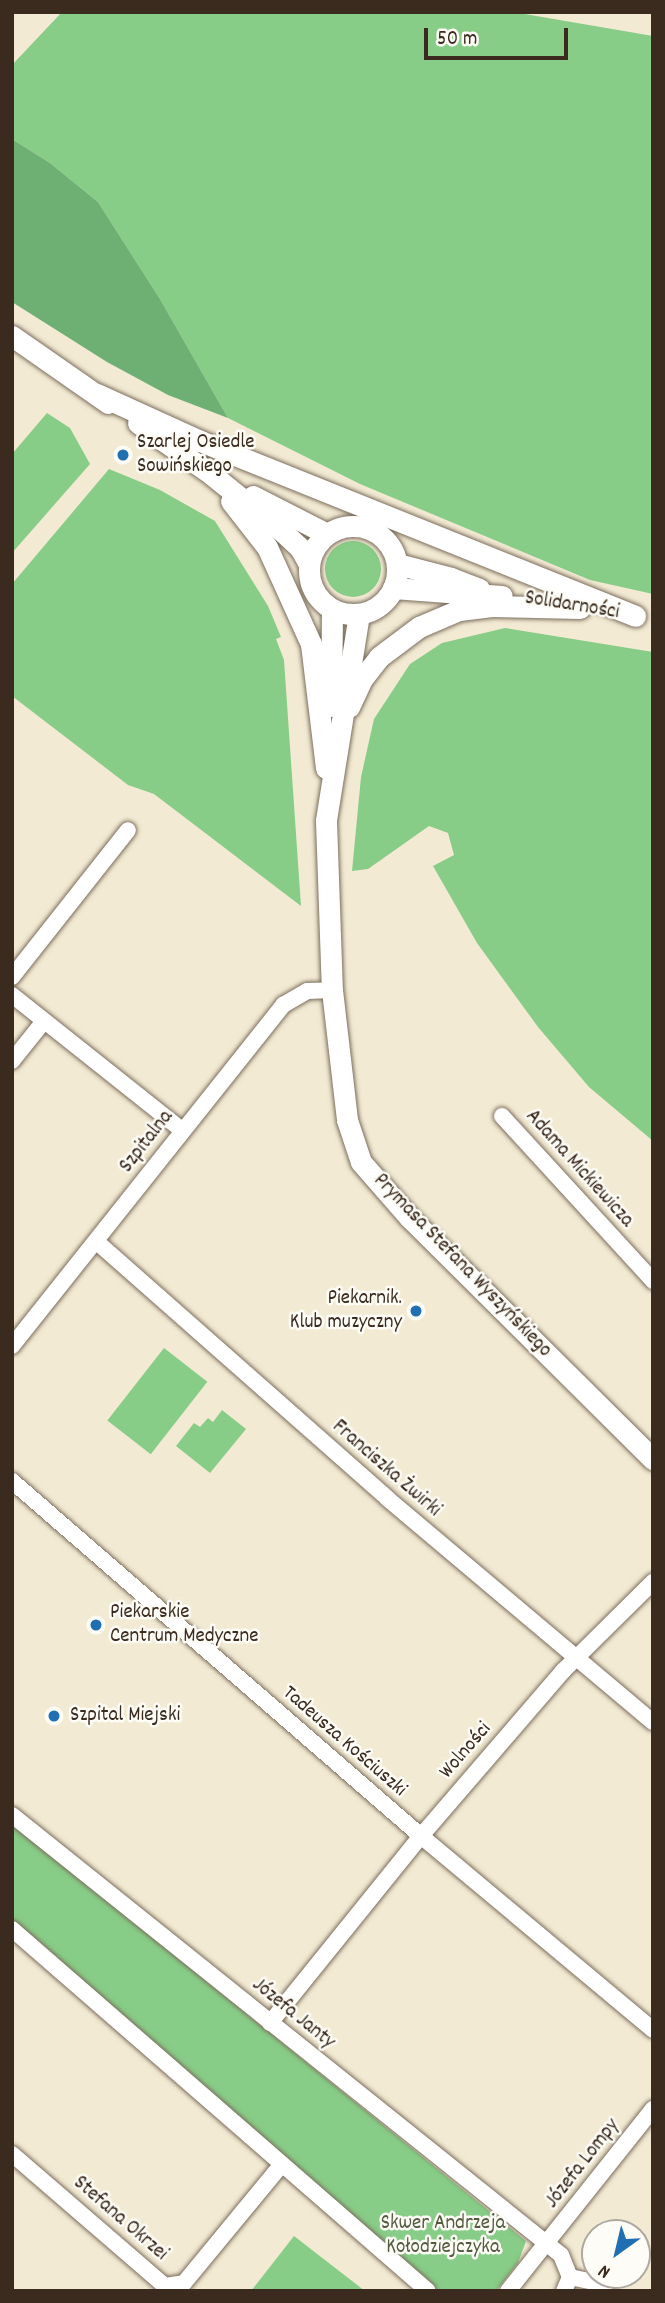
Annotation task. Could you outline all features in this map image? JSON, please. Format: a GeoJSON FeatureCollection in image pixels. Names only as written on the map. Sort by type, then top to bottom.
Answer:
{"type":"FeatureCollection","features":[{"type":"Feature","properties":{"kind":"street"},"geometry":{"type":"LineString","coordinates":[[12,336],[211,474],[292,541],[309,564],[314,590],[332,610],[359,614],[376,608],[393,588],[397,564],[383,538],[356,526],[327,534],[316,547],[309,564]]}},
{"type":"Feature","properties":{"kind":"street"},"geometry":{"type":"LineString","coordinates":[[97,394],[213,446],[644,617]]}},
{"type":"Feature","properties":{"kind":"street"},"geometry":{"type":"LineString","coordinates":[[211,474],[327,534]]}},
{"type":"Feature","properties":{"kind":"street"},"geometry":{"type":"LineString","coordinates":[[211,474],[267,547],[311,645],[329,787]]}},
{"type":"Feature","properties":{"kind":"street","name":"Solidarności"},"geometry":{"type":"LineString","coordinates":[[397,564],[451,578],[490,594]]}},
{"type":"Feature","properties":{"kind":"street","name":"Solidarności"},"geometry":{"type":"LineString","coordinates":[[393,588],[490,594],[644,617]]}},
{"type":"Feature","properties":{"kind":"street"},"geometry":{"type":"LineString","coordinates":[[329,787],[350,705],[362,678],[390,646],[419,627],[459,610],[492,606],[580,608]]}},
{"type":"Feature","properties":{"kind":"street","name":"Prymasa Stefana Wyszyńskiego"},"geometry":{"type":"LineString","coordinates":[[332,610],[326,821],[332,990],[347,1120],[361,1162],[409,1217],[653,1458]]}},
{"type":"Feature","properties":{"kind":"street","name":"Prymasa Stefana Wyszyńskiego"},"geometry":{"type":"LineString","coordinates":[[329,787],[359,614]]}},
{"type":"Feature","properties":{"kind":"street"},"geometry":{"type":"LineString","coordinates":[[12,977],[128,830]]}},
{"type":"Feature","properties":{"kind":"street","name":"Szpitalna"},"geometry":{"type":"LineString","coordinates":[[12,1346],[283,1005],[307,991],[332,990]]}},
{"type":"Feature","properties":{"kind":"street"},"geometry":{"type":"LineString","coordinates":[[12,995],[182,1130]]}},
{"type":"Feature","properties":{"kind":"street"},"geometry":{"type":"LineString","coordinates":[[12,1061],[44,1021]]}},
{"type":"Feature","properties":{"kind":"street","name":"Adama Mickiewicza"},"geometry":{"type":"LineString","coordinates":[[502,1116],[653,1281]]}},
{"type":"Feature","properties":{"kind":"street","name":"Franciszka Żwirki"},"geometry":{"type":"LineString","coordinates":[[97,1242],[388,1499],[653,1723]]}},
{"type":"Feature","properties":{"kind":"street","name":"Tadeusza Kościuszki"},"geometry":{"type":"LineString","coordinates":[[12,1481],[421,1836],[653,2030]]}},
{"type":"Feature","properties":{"kind":"street","name":"Wolności"},"geometry":{"type":"LineString","coordinates":[[270,2023],[421,1836],[576,1657],[653,1582]]}},
{"type":"Feature","properties":{"kind":"street","name":"Józefa Janty"},"geometry":{"type":"LineString","coordinates":[[12,1815],[561,2255],[567,2284]]}},
{"type":"Feature","properties":{"kind":"street"},"geometry":{"type":"LineString","coordinates":[[13,1932],[429,2291]]}},
{"type":"Feature","properties":{"kind":"street","name":"Józefa Lompy"},"geometry":{"type":"LineString","coordinates":[[508,2291],[653,2109]]}},
{"type":"Feature","properties":{"kind":"street","name":"Stefana Okrzei"},"geometry":{"type":"LineString","coordinates":[[12,2154],[166,2286],[184,2283],[282,2164]]}},
{"type":"Feature","properties":{"kind":"street"},"geometry":{"type":"LineString","coordinates":[[567,2284],[593,2282],[606,2291]]}},
{"type":"Feature","properties":{"kind":"green space"},"geometry":{"type":"Polygon","coordinates":[[[62,12],[513,12],[653,36],[653,594],[590,580],[360,484],[228,418],[160,299],[98,202],[50,163],[12,139],[12,65],[62,12]]]}},
{"type":"Feature","properties":{"kind":"green space"},"geometry":{"type":"Polygon","coordinates":[[[12,139],[50,163],[98,202],[160,299],[228,418],[168,395],[107,362],[12,302],[12,139]]]}},
{"type":"Feature","properties":{"kind":"green space"},"geometry":{"type":"Polygon","coordinates":[[[47,413],[70,428],[90,464],[12,553],[12,454],[47,413]]]}},
{"type":"Feature","properties":{"kind":"green space"},"geometry":{"type":"Polygon","coordinates":[[[109,469],[160,490],[215,521],[268,606],[281,637],[276,639],[284,660],[301,906],[154,794],[128,785],[12,696],[12,584],[109,469]]]}},
{"type":"Feature","properties":{"kind":"green space"},"geometry":{"type":"Polygon","coordinates":[[[347,541],[359,541],[373,549],[381,563],[379,580],[373,589],[359,597],[347,597],[330,585],[325,575],[325,563],[337,546],[347,541]]]}},
{"type":"Feature","properties":{"kind":"green space"},"geometry":{"type":"Polygon","coordinates":[[[505,628],[653,652],[653,1141],[589,1087],[538,1027],[477,943],[433,866],[454,855],[448,833],[429,826],[368,869],[352,871],[361,777],[374,719],[410,664],[442,643],[505,628]]]}},
{"type":"Feature","properties":{"kind":"green space"},"geometry":{"type":"Polygon","coordinates":[[[164,1348],[207,1382],[151,1454],[107,1420],[164,1348]]]}},
{"type":"Feature","properties":{"kind":"green space"},"geometry":{"type":"Polygon","coordinates":[[[222,1410],[246,1429],[210,1473],[176,1446],[194,1423],[200,1427],[208,1418],[213,1422],[222,1410]]]}},
{"type":"Feature","properties":{"kind":"green space","name":"Skwer Andrzeja Kołodziejczyka"},"geometry":{"type":"Polygon","coordinates":[[[12,1823],[526,2241],[518,2263],[496,2291],[434,2291],[12,1923],[12,1823]]]}},
{"type":"Feature","properties":{"kind":"green space"},"geometry":{"type":"Polygon","coordinates":[[[294,2236],[365,2291],[251,2291],[294,2236]]]}},
{"type":"Feature","properties":{"kind":"place","name":"Szarlej Osiedle Sowińskiego"},"geometry":{"type":"Point","coordinates":[123,455]}},
{"type":"Feature","properties":{"kind":"place","name":"Piekarnik. Klub muzyczny"},"geometry":{"type":"Point","coordinates":[416,1311]}},
{"type":"Feature","properties":{"kind":"place","name":"Piekarskie Centrum Medyczne"},"geometry":{"type":"Point","coordinates":[96,1625]}},
{"type":"Feature","properties":{"kind":"place","name":"Szpital Miejski"},"geometry":{"type":"Point","coordinates":[54,1716]}}]}
